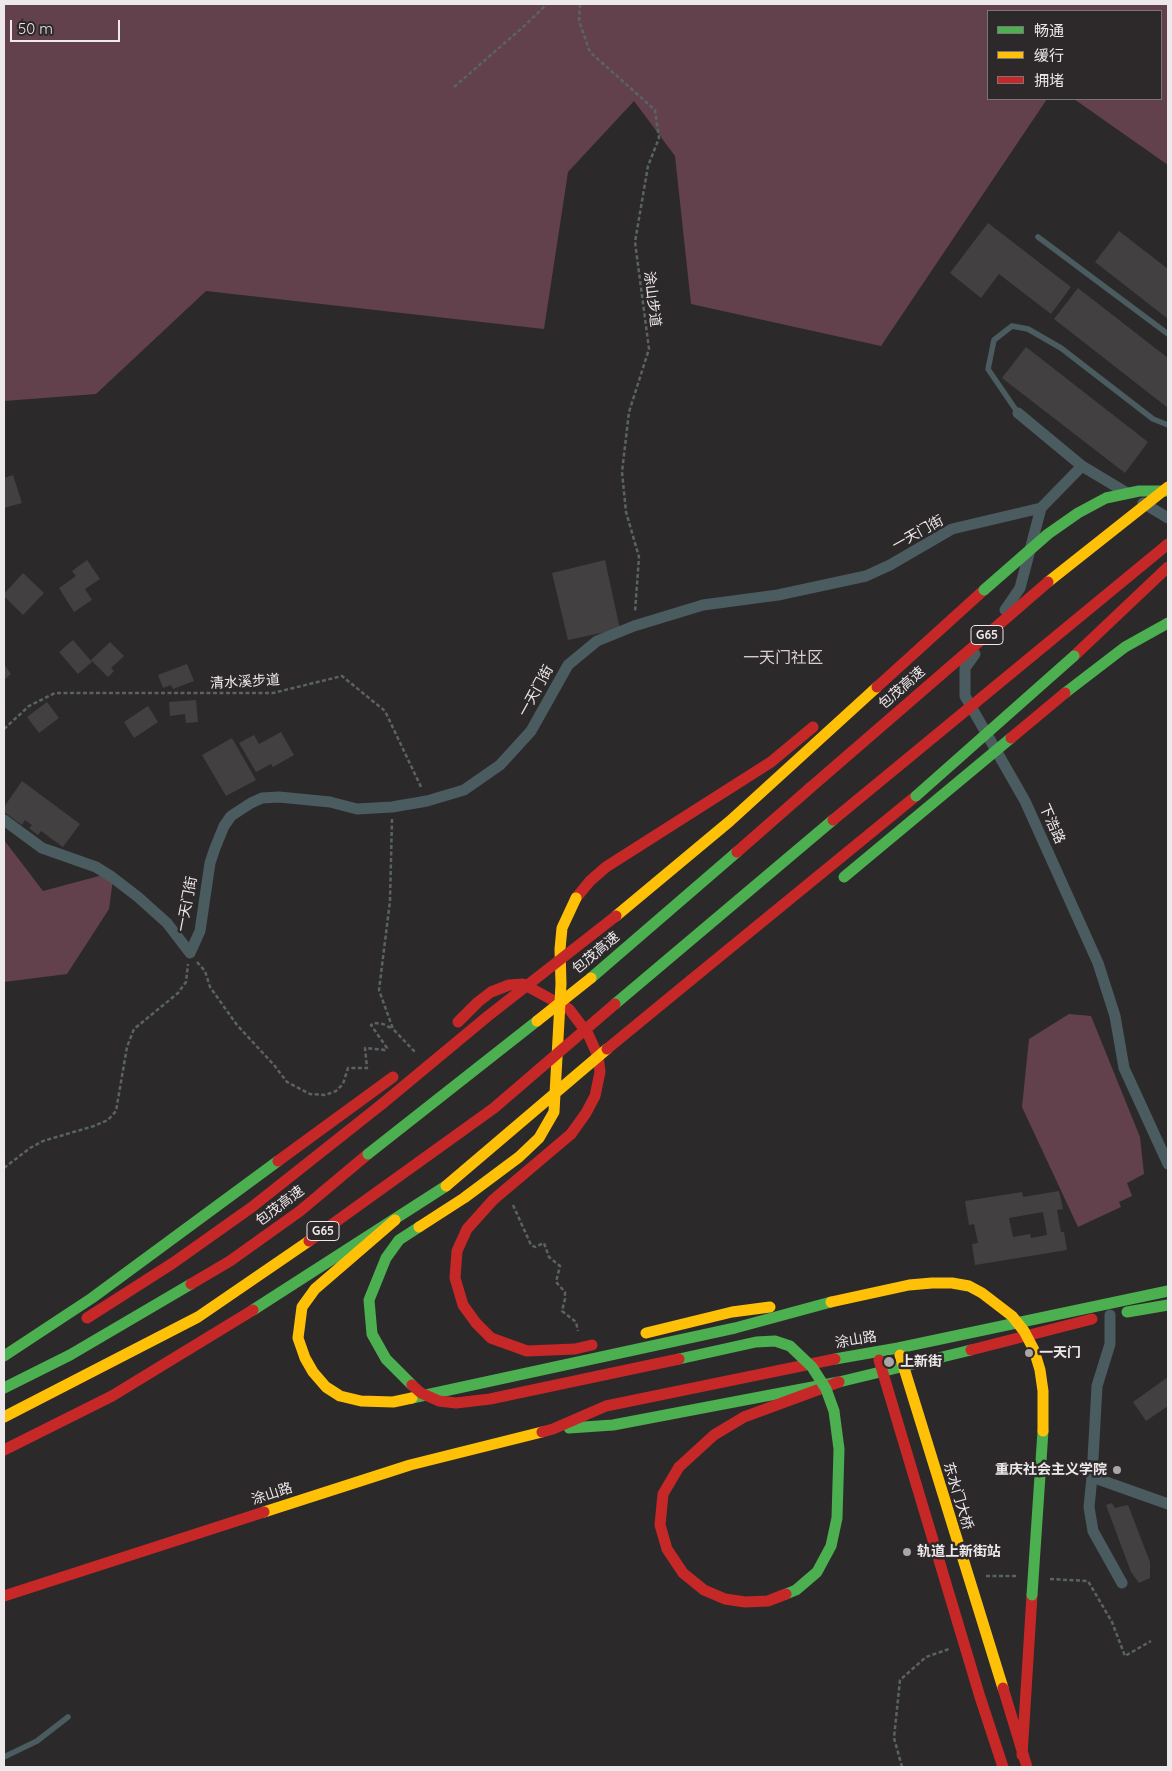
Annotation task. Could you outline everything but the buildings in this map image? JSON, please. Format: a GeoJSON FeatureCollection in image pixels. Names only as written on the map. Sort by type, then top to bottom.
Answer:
{"type":"FeatureCollection","features":[{"type":"Feature","properties":{"kind":"main road","name":"包茂高速"},"geometry":{"type":"LineString","coordinates":[[4,1388],[70,1355],[230,1261],[300,1211],[368,1154],[591,978],[886,720],[1046,584],[1168,487]]}},
{"type":"Feature","properties":{"kind":"main road"},"geometry":{"type":"LineString","coordinates":[[81,1322],[173,1263],[252,1207],[382,1104],[488,1016],[616,916],[689,856],[786,771],[949,621],[1048,534],[1078,512],[1106,498],[1139,491],[1168,491]]}},
{"type":"Feature","properties":{"kind":"main road","name":"G65"},"geometry":{"type":"LineString","coordinates":[[4,1417],[198,1317],[294,1252],[494,1108],[833,820],[1168,544]]}},
{"type":"Feature","properties":{"kind":"main road"},"geometry":{"type":"LineString","coordinates":[[4,1450],[112,1396],[264,1304],[446,1186],[616,1041],[916,796],[1074,656],[1168,567]]}},
{"type":"Feature","properties":{"kind":"main road"},"geometry":{"type":"LineString","coordinates":[[845,701],[894,659],[949,621]]}},
{"type":"Feature","properties":{"kind":"main road"},"geometry":{"type":"LineString","coordinates":[[840,879],[1094,669],[1125,647],[1168,623]]}},
{"type":"Feature","properties":{"kind":"main road"},"geometry":{"type":"LineString","coordinates":[[823,719],[772,762],[606,867],[590,881],[576,898],[562,928],[554,1112],[539,1138],[519,1157],[464,1198],[399,1240],[386,1258],[376,1278],[369,1300],[372,1334],[386,1359],[421,1393],[439,1401],[456,1403],[490,1399],[756,1342],[775,1341],[790,1346],[812,1367],[826,1389],[834,1411],[839,1449],[837,1518],[831,1546],[817,1572],[796,1590],[768,1601],[745,1602],[725,1599],[704,1590],[683,1573],[667,1550],[660,1525],[663,1494],[679,1467],[697,1449],[728,1426],[744,1417],[839,1382]]}},
{"type":"Feature","properties":{"kind":"main road"},"geometry":{"type":"LineString","coordinates":[[695,977],[781,922]]}},
{"type":"Feature","properties":{"kind":"main road"},"geometry":{"type":"LineString","coordinates":[[451,1028],[491,992],[509,985],[523,984],[569,1009],[588,1034],[598,1056],[600,1072],[595,1096],[586,1113],[571,1134],[493,1200],[467,1229],[457,1252],[455,1278],[463,1305],[476,1323],[491,1338],[527,1351],[575,1349],[602,1343]]}},
{"type":"Feature","properties":{"kind":"main road"},"geometry":{"type":"LineString","coordinates":[[4,1356],[92,1298],[397,1074]]}},
{"type":"Feature","properties":{"kind":"main road"},"geometry":{"type":"LineString","coordinates":[[395,1220],[315,1289],[302,1307],[298,1338],[305,1358],[313,1372],[326,1387],[340,1396],[361,1401],[393,1402],[735,1328],[850,1297],[909,1285],[952,1283],[969,1286],[997,1303],[1012,1316],[1024,1331],[1034,1350],[1040,1370],[1044,1415],[1022,1755],[1002,1764],[980,1697],[877,1352]]}},
{"type":"Feature","properties":{"kind":"main road","name":"涂山路"},"geometry":{"type":"LineString","coordinates":[[4,1596],[410,1466],[553,1429],[606,1406],[898,1348],[1168,1291]]}},
{"type":"Feature","properties":{"kind":"main road"},"geometry":{"type":"LineString","coordinates":[[630,1336],[732,1312],[850,1297]]}},
{"type":"Feature","properties":{"kind":"main road","name":"涂山路"},"geometry":{"type":"LineString","coordinates":[[553,1429],[614,1425],[839,1382],[1110,1315],[1168,1306]]}},
{"type":"Feature","properties":{"kind":"main road"},"geometry":{"type":"LineString","coordinates":[[4,1365],[47,1342]]}},
{"type":"Feature","properties":{"kind":"main road","name":"东水门大桥"},"geometry":{"type":"LineString","coordinates":[[898,1348],[1027,1767]]}},
{"type":"Feature","properties":{"kind":"street"},"geometry":{"type":"LineString","coordinates":[[1018,413],[1082,466],[1168,518]]}},
{"type":"Feature","properties":{"kind":"street"},"geometry":{"type":"LineString","coordinates":[[1041,508],[1082,466]]}},
{"type":"Feature","properties":{"kind":"street","name":"一天门街"},"geometry":{"type":"LineString","coordinates":[[190,953],[200,931],[210,863],[215,848],[224,826],[232,816],[251,803],[270,797],[330,802],[357,809],[392,807],[428,801],[464,790],[500,765],[531,731],[568,665],[597,641],[634,626],[703,605],[778,595],[866,576],[890,565],[952,529],[1041,508]]}},
{"type":"Feature","properties":{"kind":"street","name":"下浩路"},"geometry":{"type":"LineString","coordinates":[[1041,508],[1020,588],[965,668],[964,696],[1025,801],[1098,962],[1115,1016],[1124,1068],[1168,1164]]}},
{"type":"Feature","properties":{"kind":"street"},"geometry":{"type":"LineString","coordinates":[[4,820],[42,848],[96,867],[112,877],[138,897],[166,923],[190,953]]}},
{"type":"Feature","properties":{"kind":"street"},"geometry":{"type":"LineString","coordinates":[[1110,1315],[1110,1344],[1097,1386],[1089,1507],[1093,1531],[1122,1583]]}},
{"type":"Feature","properties":{"kind":"street"},"geometry":{"type":"LineString","coordinates":[[1092,1477],[1168,1504]]}},
{"type":"Feature","properties":{"kind":"lane"},"geometry":{"type":"LineString","coordinates":[[1038,237],[1168,334]]}},
{"type":"Feature","properties":{"kind":"lane"},"geometry":{"type":"LineString","coordinates":[[1018,413],[988,369],[994,340],[1012,326],[1028,329],[1061,348],[1153,419],[1168,425]]}},
{"type":"Feature","properties":{"kind":"lane"},"geometry":{"type":"LineString","coordinates":[[4,1757],[37,1741],[68,1717]]}},
{"type":"Feature","properties":{"kind":"path"},"geometry":{"type":"LineString","coordinates":[[454,87],[547,4]]}},
{"type":"Feature","properties":{"kind":"path","name":"涂山步道"},"geometry":{"type":"LineString","coordinates":[[580,4],[580,21],[590,52],[654,110],[659,138],[648,166],[635,242],[649,349],[629,412],[622,472],[626,512],[639,557],[634,626]]}},
{"type":"Feature","properties":{"kind":"path","name":"清水溪步道"},"geometry":{"type":"LineString","coordinates":[[4,729],[29,706],[55,693],[273,693],[342,676],[385,712],[428,801]]}},
{"type":"Feature","properties":{"kind":"path"},"geometry":{"type":"LineString","coordinates":[[190,953],[204,971],[210,987],[243,1032],[287,1082],[310,1094],[325,1095],[336,1091],[343,1084],[348,1068],[367,1068],[365,1048],[385,1050],[387,1048],[371,1025],[383,1024],[393,1029],[378,990],[390,901],[392,807]]}},
{"type":"Feature","properties":{"kind":"path"},"geometry":{"type":"LineString","coordinates":[[4,1168],[30,1148],[43,1141],[108,1120],[116,1111],[127,1047],[134,1029],[178,993],[186,982],[190,953]]}},
{"type":"Feature","properties":{"kind":"path"},"geometry":{"type":"LineString","coordinates":[[544,1243],[549,1257],[560,1266],[556,1282],[565,1292],[562,1311],[576,1322]]}},
{"type":"Feature","properties":{"kind":"path"},"geometry":{"type":"LineString","coordinates":[[986,1576],[1025,1577]]}},
{"type":"Feature","properties":{"kind":"path"},"geometry":{"type":"LineString","coordinates":[[1048,1579],[1088,1581],[1112,1622],[1125,1656],[1151,1641]]}},
{"type":"Feature","properties":{"kind":"path"},"geometry":{"type":"LineString","coordinates":[[902,1767],[894,1738],[900,1680],[926,1657],[953,1648]]}},
{"type":"Feature","properties":{"kind":"shaded area"},"geometry":{"type":"Polygon","coordinates":[[[4,4],[1168,4],[1168,165],[1075,100],[1162,100],[1162,10],[987,10],[987,100],[1046,100],[881,346],[691,304],[675,156],[634,101],[568,172],[544,329],[206,291],[96,394],[4,401],[4,4]]]}},
{"type":"Feature","properties":{"kind":"shaded area"},"geometry":{"type":"Polygon","coordinates":[[[4,840],[43,891],[114,872],[109,909],[67,974],[4,982],[4,840]]]}},
{"type":"Feature","properties":{"kind":"shaded area"},"geometry":{"type":"Polygon","coordinates":[[[1069,1014],[1091,1016],[1140,1137],[1144,1174],[1127,1183],[1132,1196],[1119,1202],[1121,1207],[1078,1227],[1022,1107],[1029,1039],[1069,1014]]]}},
{"type":"Feature","properties":{"kind":"traffic: fast"},"geometry":{"type":"LineString","coordinates":[[984,590],[1048,534],[1078,513],[1106,498],[1139,491],[1167,491]]}},
{"type":"Feature","properties":{"kind":"traffic: fast"},"geometry":{"type":"LineString","coordinates":[[1065,693],[1125,647],[1168,623]]}},
{"type":"Feature","properties":{"kind":"traffic: fast"},"geometry":{"type":"LineString","coordinates":[[916,796],[1074,656]]}},
{"type":"Feature","properties":{"kind":"traffic: fast"},"geometry":{"type":"LineString","coordinates":[[844,877],[1011,738]]}},
{"type":"Feature","properties":{"kind":"traffic: fast"},"geometry":{"type":"LineString","coordinates":[[615,1004],[833,820]]}},
{"type":"Feature","properties":{"kind":"traffic: fast"},"geometry":{"type":"LineString","coordinates":[[591,978],[737,852]]}},
{"type":"Feature","properties":{"kind":"traffic: fast"},"geometry":{"type":"LineString","coordinates":[[368,1154],[537,1021]]}},
{"type":"Feature","properties":{"kind":"traffic: fast"},"geometry":{"type":"LineString","coordinates":[[4,1356],[92,1298],[278,1161]]}},
{"type":"Feature","properties":{"kind":"traffic: fast"},"geometry":{"type":"LineString","coordinates":[[253,1310],[446,1186]]}},
{"type":"Feature","properties":{"kind":"traffic: fast"},"geometry":{"type":"LineString","coordinates":[[412,1385],[386,1359],[372,1334],[369,1300],[386,1258],[399,1240],[419,1227]]}},
{"type":"Feature","properties":{"kind":"traffic: fast"},"geometry":{"type":"LineString","coordinates":[[4,1388],[70,1355],[191,1284]]}},
{"type":"Feature","properties":{"kind":"traffic: fast"},"geometry":{"type":"LineString","coordinates":[[835,1359],[898,1348],[1168,1291]]}},
{"type":"Feature","properties":{"kind":"traffic: fast"},"geometry":{"type":"LineString","coordinates":[[412,1398],[735,1328],[831,1302]]}},
{"type":"Feature","properties":{"kind":"traffic: fast"},"geometry":{"type":"LineString","coordinates":[[1127,1312],[1168,1305]]}},
{"type":"Feature","properties":{"kind":"traffic: fast"},"geometry":{"type":"LineString","coordinates":[[679,1359],[756,1342],[775,1341],[790,1346],[812,1367],[826,1389],[834,1411],[839,1449],[837,1518],[831,1546],[817,1572],[796,1590],[786,1594]]}},
{"type":"Feature","properties":{"kind":"traffic: fast"},"geometry":{"type":"LineString","coordinates":[[569,1428],[613,1425],[839,1382],[971,1350]]}},
{"type":"Feature","properties":{"kind":"traffic: fast"},"geometry":{"type":"LineString","coordinates":[[1032,1595],[1043,1431]]}},
{"type":"Feature","properties":{"kind":"traffic: slow"},"geometry":{"type":"LineString","coordinates":[[1048,582],[1168,487]]}},
{"type":"Feature","properties":{"kind":"traffic: slow"},"geometry":{"type":"LineString","coordinates":[[616,916],[730,821],[877,687]]}},
{"type":"Feature","properties":{"kind":"traffic: slow"},"geometry":{"type":"LineString","coordinates":[[419,1227],[464,1198],[519,1157],[539,1138],[554,1112],[562,928],[576,898]]}},
{"type":"Feature","properties":{"kind":"traffic: slow"},"geometry":{"type":"LineString","coordinates":[[537,1021],[591,978]]}},
{"type":"Feature","properties":{"kind":"traffic: slow"},"geometry":{"type":"LineString","coordinates":[[446,1186],[607,1049]]}},
{"type":"Feature","properties":{"kind":"traffic: slow"},"geometry":{"type":"LineString","coordinates":[[395,1220],[315,1289],[302,1307],[298,1338],[305,1358],[313,1372],[326,1387],[340,1396],[361,1401],[393,1402],[412,1398]]}},
{"type":"Feature","properties":{"kind":"traffic: slow"},"geometry":{"type":"LineString","coordinates":[[4,1417],[198,1317],[309,1241]]}},
{"type":"Feature","properties":{"kind":"traffic: slow"},"geometry":{"type":"LineString","coordinates":[[831,1302],[909,1285],[932,1283],[952,1283],[969,1286],[982,1293],[1012,1316],[1024,1331],[1034,1350],[1040,1370],[1043,1391],[1043,1431]]}},
{"type":"Feature","properties":{"kind":"traffic: slow"},"geometry":{"type":"LineString","coordinates":[[646,1333],[732,1312],[770,1307]]}},
{"type":"Feature","properties":{"kind":"traffic: slow"},"geometry":{"type":"LineString","coordinates":[[900,1355],[1003,1688]]}},
{"type":"Feature","properties":{"kind":"traffic: slow"},"geometry":{"type":"LineString","coordinates":[[264,1512],[410,1465],[542,1432]]}},
{"type":"Feature","properties":{"kind":"traffic: jam"},"geometry":{"type":"LineString","coordinates":[[833,820],[1168,544]]}},
{"type":"Feature","properties":{"kind":"traffic: jam"},"geometry":{"type":"LineString","coordinates":[[1074,656],[1168,567]]}},
{"type":"Feature","properties":{"kind":"traffic: jam"},"geometry":{"type":"LineString","coordinates":[[810,788],[1048,582]]}},
{"type":"Feature","properties":{"kind":"traffic: jam"},"geometry":{"type":"LineString","coordinates":[[877,687],[984,590]]}},
{"type":"Feature","properties":{"kind":"traffic: jam"},"geometry":{"type":"LineString","coordinates":[[1011,738],[1065,693]]}},
{"type":"Feature","properties":{"kind":"traffic: jam"},"geometry":{"type":"LineString","coordinates":[[576,898],[590,881],[606,867],[771,762],[813,727]]}},
{"type":"Feature","properties":{"kind":"traffic: jam"},"geometry":{"type":"LineString","coordinates":[[737,852],[810,788]]}},
{"type":"Feature","properties":{"kind":"traffic: jam"},"geometry":{"type":"LineString","coordinates":[[691,980],[916,796]]}},
{"type":"Feature","properties":{"kind":"traffic: jam"},"geometry":{"type":"LineString","coordinates":[[382,1104],[488,1016],[616,916]]}},
{"type":"Feature","properties":{"kind":"traffic: jam"},"geometry":{"type":"LineString","coordinates":[[607,1049],[691,980]]}},
{"type":"Feature","properties":{"kind":"traffic: jam"},"geometry":{"type":"LineString","coordinates":[[458,1022],[491,992],[509,985],[523,984],[569,1009],[588,1034],[598,1056],[600,1072],[595,1096],[571,1134]]}},
{"type":"Feature","properties":{"kind":"traffic: jam"},"geometry":{"type":"LineString","coordinates":[[309,1241],[494,1108],[615,1004]]}},
{"type":"Feature","properties":{"kind":"traffic: jam"},"geometry":{"type":"LineString","coordinates":[[278,1161],[393,1077]]}},
{"type":"Feature","properties":{"kind":"traffic: jam"},"geometry":{"type":"LineString","coordinates":[[87,1318],[173,1263],[252,1207],[382,1104]]}},
{"type":"Feature","properties":{"kind":"traffic: jam"},"geometry":{"type":"LineString","coordinates":[[571,1134],[493,1200],[467,1229],[457,1251],[455,1278],[463,1305],[476,1323],[491,1338],[527,1351],[575,1349],[592,1345]]}},
{"type":"Feature","properties":{"kind":"traffic: jam"},"geometry":{"type":"LineString","coordinates":[[191,1284],[230,1261],[300,1211],[368,1154]]}},
{"type":"Feature","properties":{"kind":"traffic: jam"},"geometry":{"type":"LineString","coordinates":[[4,1450],[112,1396],[253,1310]]}},
{"type":"Feature","properties":{"kind":"traffic: jam"},"geometry":{"type":"LineString","coordinates":[[971,1350],[1092,1319]]}},
{"type":"Feature","properties":{"kind":"traffic: jam"},"geometry":{"type":"LineString","coordinates":[[412,1385],[421,1393],[439,1401],[456,1403],[490,1399],[679,1359]]}},
{"type":"Feature","properties":{"kind":"traffic: jam"},"geometry":{"type":"LineString","coordinates":[[542,1432],[606,1406],[835,1359]]}},
{"type":"Feature","properties":{"kind":"traffic: jam"},"geometry":{"type":"LineString","coordinates":[[879,1360],[980,1697],[1003,1767]]}},
{"type":"Feature","properties":{"kind":"traffic: jam"},"geometry":{"type":"LineString","coordinates":[[679,1467],[714,1435],[744,1417],[839,1382]]}},
{"type":"Feature","properties":{"kind":"traffic: jam"},"geometry":{"type":"LineString","coordinates":[[679,1467],[663,1494],[660,1525],[667,1549],[683,1573],[704,1590],[725,1599],[745,1602],[768,1601],[786,1594]]}},
{"type":"Feature","properties":{"kind":"traffic: jam"},"geometry":{"type":"LineString","coordinates":[[4,1596],[264,1512]]}},
{"type":"Feature","properties":{"kind":"traffic: jam"},"geometry":{"type":"LineString","coordinates":[[1022,1755],[1032,1595]]}},
{"type":"Feature","properties":{"kind":"traffic: jam"},"geometry":{"type":"LineString","coordinates":[[1003,1688],[1027,1767]]}},
{"type":"Feature","properties":{"kind":"place","name":"一天门"},"geometry":{"type":"Point","coordinates":[1029,1353]}},
{"type":"Feature","properties":{"kind":"place","name":"上新街"},"geometry":{"type":"Point","coordinates":[889,1362]}},
{"type":"Feature","properties":{"kind":"place","name":"重庆社会主义学院"},"geometry":{"type":"Point","coordinates":[1117,1470]}},
{"type":"Feature","properties":{"kind":"place","name":"轨道上新街站"},"geometry":{"type":"Point","coordinates":[907,1552]}},
{"type":"Feature","properties":{"kind":"district","name":"一天门社区"},"geometry":{"type":"Point","coordinates":[783,658]}}]}
